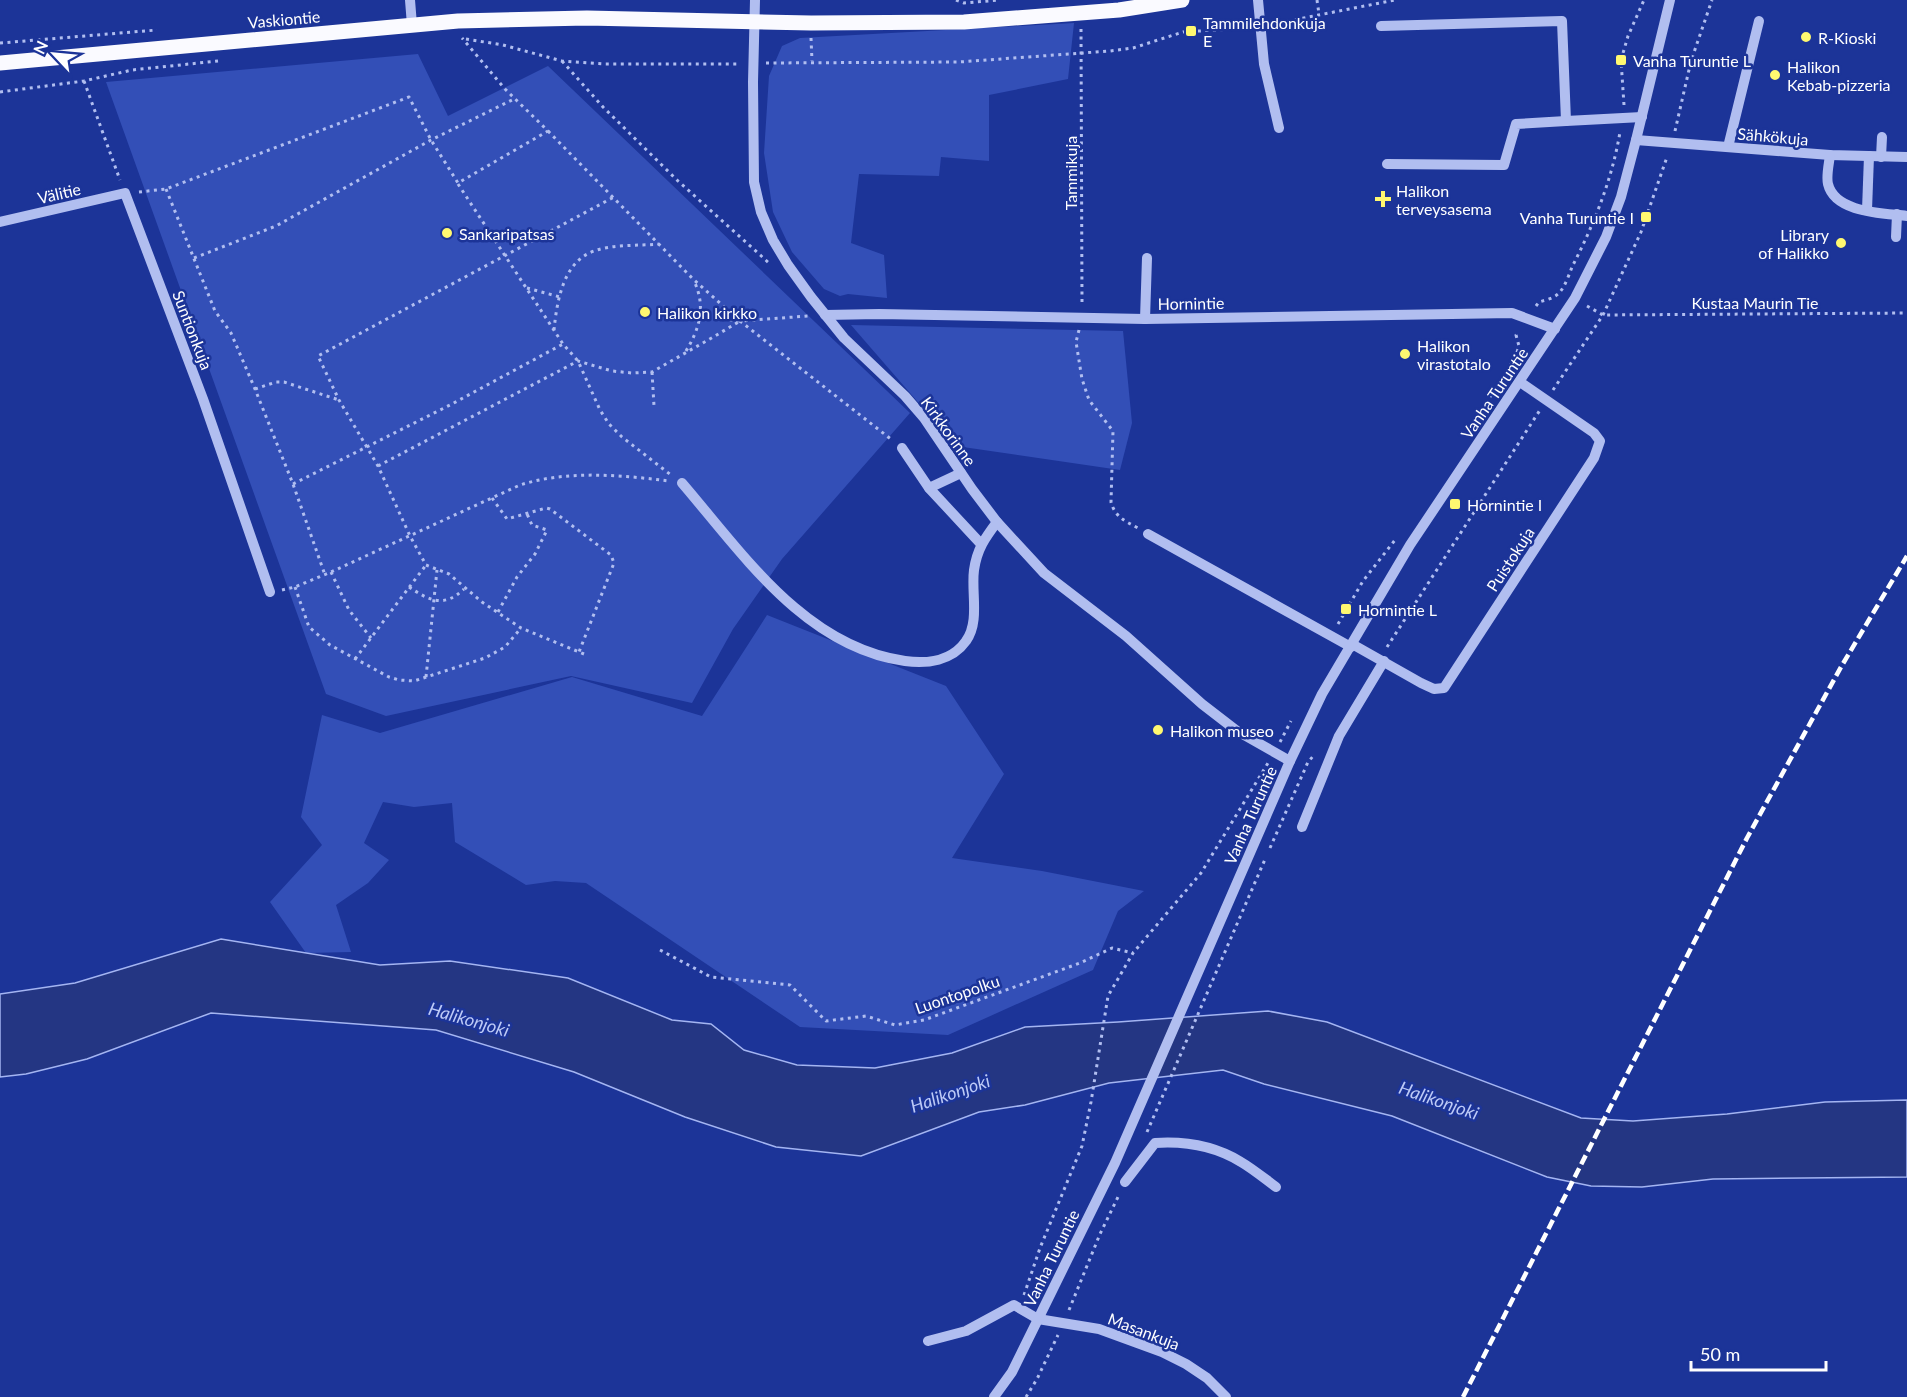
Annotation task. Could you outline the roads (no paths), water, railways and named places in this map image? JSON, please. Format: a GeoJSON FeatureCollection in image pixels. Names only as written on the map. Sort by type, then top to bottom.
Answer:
{"type":"FeatureCollection","features":[{"type":"Feature","properties":{"kind":"main road","name":"Vaskiontie"},"geometry":{"type":"LineString","coordinates":[[0,63],[458,21],[587,18],[811,23],[964,22],[1119,10],[1182,0]]}},
{"type":"Feature","properties":{"kind":"street"},"geometry":{"type":"LineString","coordinates":[[410,0],[412,26]]}},
{"type":"Feature","properties":{"kind":"street","name":"Kirkkorinne"},"geometry":{"type":"LineString","coordinates":[[755,0],[754,182],[761,212],[773,240],[788,265],[844,338],[924,418],[997,522],[1044,573],[1126,636],[1202,704],[1237,731],[1290,761]]}},
{"type":"Feature","properties":{"kind":"street"},"geometry":{"type":"LineString","coordinates":[[1258,0],[1264,64],[1279,128]]}},
{"type":"Feature","properties":{"kind":"street","name":"Vanha Turuntie"},"geometry":{"type":"LineString","coordinates":[[994,1397],[1012,1372],[1115,1163],[1290,761],[1323,694],[1410,545],[1575,298],[1606,237],[1621,196],[1670,0]]}},
{"type":"Feature","properties":{"kind":"street"},"geometry":{"type":"LineString","coordinates":[[1381,26],[1562,21],[1566,122]]}},
{"type":"Feature","properties":{"kind":"street"},"geometry":{"type":"LineString","coordinates":[[1728,147],[1759,21]]}},
{"type":"Feature","properties":{"kind":"street"},"geometry":{"type":"LineString","coordinates":[[1388,164],[1504,165],[1516,124],[1642,117]]}},
{"type":"Feature","properties":{"kind":"street"},"geometry":{"type":"LineString","coordinates":[[1867,210],[1875,157],[1882,137]]}},
{"type":"Feature","properties":{"kind":"street","name":"Sähkökuja"},"geometry":{"type":"LineString","coordinates":[[1636,140],[1830,155],[1907,157]]}},
{"type":"Feature","properties":{"kind":"street"},"geometry":{"type":"LineString","coordinates":[[1830,155],[1828,183],[1834,197],[1849,208],[1902,215],[1896,237]]}},
{"type":"Feature","properties":{"kind":"street","name":"Välitie"},"geometry":{"type":"LineString","coordinates":[[0,222],[125,193]]}},
{"type":"Feature","properties":{"kind":"street","name":"Suntionkuja"},"geometry":{"type":"LineString","coordinates":[[125,193],[203,399],[270,592]]}},
{"type":"Feature","properties":{"kind":"street"},"geometry":{"type":"LineString","coordinates":[[1145,319],[1147,258]]}},
{"type":"Feature","properties":{"kind":"street","name":"Hornintie"},"geometry":{"type":"LineString","coordinates":[[825,315],[1145,319],[1512,314],[1555,329]]}},
{"type":"Feature","properties":{"kind":"street","name":"Puistokuja"},"geometry":{"type":"LineString","coordinates":[[1148,534],[1334,637],[1434,689],[1444,688],[1594,458],[1600,441],[1594,433],[1520,382]]}},
{"type":"Feature","properties":{"kind":"street"},"geometry":{"type":"LineString","coordinates":[[902,448],[929,488],[981,544]]}},
{"type":"Feature","properties":{"kind":"street"},"geometry":{"type":"LineString","coordinates":[[929,488],[961,473]]}},
{"type":"Feature","properties":{"kind":"street"},"geometry":{"type":"LineString","coordinates":[[682,483],[758,572],[799,611],[823,630],[852,646],[877,655],[921,663],[936,661],[957,651],[968,640],[973,627],[973,578],[981,544],[997,522]]}},
{"type":"Feature","properties":{"kind":"street"},"geometry":{"type":"LineString","coordinates":[[1302,827],[1340,736],[1382,660]]}},
{"type":"Feature","properties":{"kind":"street"},"geometry":{"type":"LineString","coordinates":[[1125,1182],[1155,1143],[1174,1142],[1201,1145],[1241,1161],[1276,1187]]}},
{"type":"Feature","properties":{"kind":"street","name":"Masankuja"},"geometry":{"type":"LineString","coordinates":[[928,1341],[966,1331],[1014,1305],[1038,1319],[1099,1329],[1162,1352],[1207,1378],[1226,1397]]}},
{"type":"Feature","properties":{"kind":"water","name":"Halikonjoki"},"geometry":{"type":"Polygon","coordinates":[[[221,939],[380,965],[450,961],[568,978],[672,1020],[711,1024],[744,1050],[797,1065],[875,1068],[952,1053],[1025,1027],[1268,1011],[1327,1022],[1581,1118],[1633,1121],[1727,1114],[1825,1102],[1907,1100],[1907,1177],[1713,1179],[1642,1187],[1591,1186],[1547,1177],[1392,1116],[1264,1084],[1223,1070],[1109,1083],[1025,1105],[979,1112],[861,1156],[776,1147],[685,1117],[574,1072],[436,1030],[211,1013],[87,1059],[26,1074],[0,1077],[0,994],[75,983],[221,939]]]}},
{"type":"Feature","properties":{"kind":"railway"},"geometry":{"type":"LineString","coordinates":[[1463,1397],[1747,838],[1841,667],[1907,556]]}},
{"type":"Feature","properties":{"kind":"place","name":"Tammilehdonkuja E"},"geometry":{"type":"Point","coordinates":[1191,31]}},
{"type":"Feature","properties":{"kind":"place","name":"R-Kioski"},"geometry":{"type":"Point","coordinates":[1806,37]}},
{"type":"Feature","properties":{"kind":"place","name":"Vanha Turuntie L"},"geometry":{"type":"Point","coordinates":[1621,60]}},
{"type":"Feature","properties":{"kind":"place","name":"Halikon Kebab-pizzeria"},"geometry":{"type":"Point","coordinates":[1775,75]}},
{"type":"Feature","properties":{"kind":"place","name":"Halikon terveysasema"},"geometry":{"type":"Point","coordinates":[1383,199]}},
{"type":"Feature","properties":{"kind":"place","name":"Vanha Turuntie I"},"geometry":{"type":"Point","coordinates":[1646,217]}},
{"type":"Feature","properties":{"kind":"place","name":"Sankaripatsas"},"geometry":{"type":"Point","coordinates":[447,233]}},
{"type":"Feature","properties":{"kind":"place","name":"Library of Halikko"},"geometry":{"type":"Point","coordinates":[1841,243]}},
{"type":"Feature","properties":{"kind":"place","name":"Halikon kirkko"},"geometry":{"type":"Point","coordinates":[645,312]}},
{"type":"Feature","properties":{"kind":"place","name":"Halikon virastotalo"},"geometry":{"type":"Point","coordinates":[1405,354]}},
{"type":"Feature","properties":{"kind":"place","name":"Hornintie I"},"geometry":{"type":"Point","coordinates":[1455,504]}},
{"type":"Feature","properties":{"kind":"place","name":"Hornintie L"},"geometry":{"type":"Point","coordinates":[1346,609]}},
{"type":"Feature","properties":{"kind":"place","name":"Halikon museo"},"geometry":{"type":"Point","coordinates":[1158,730]}}]}
